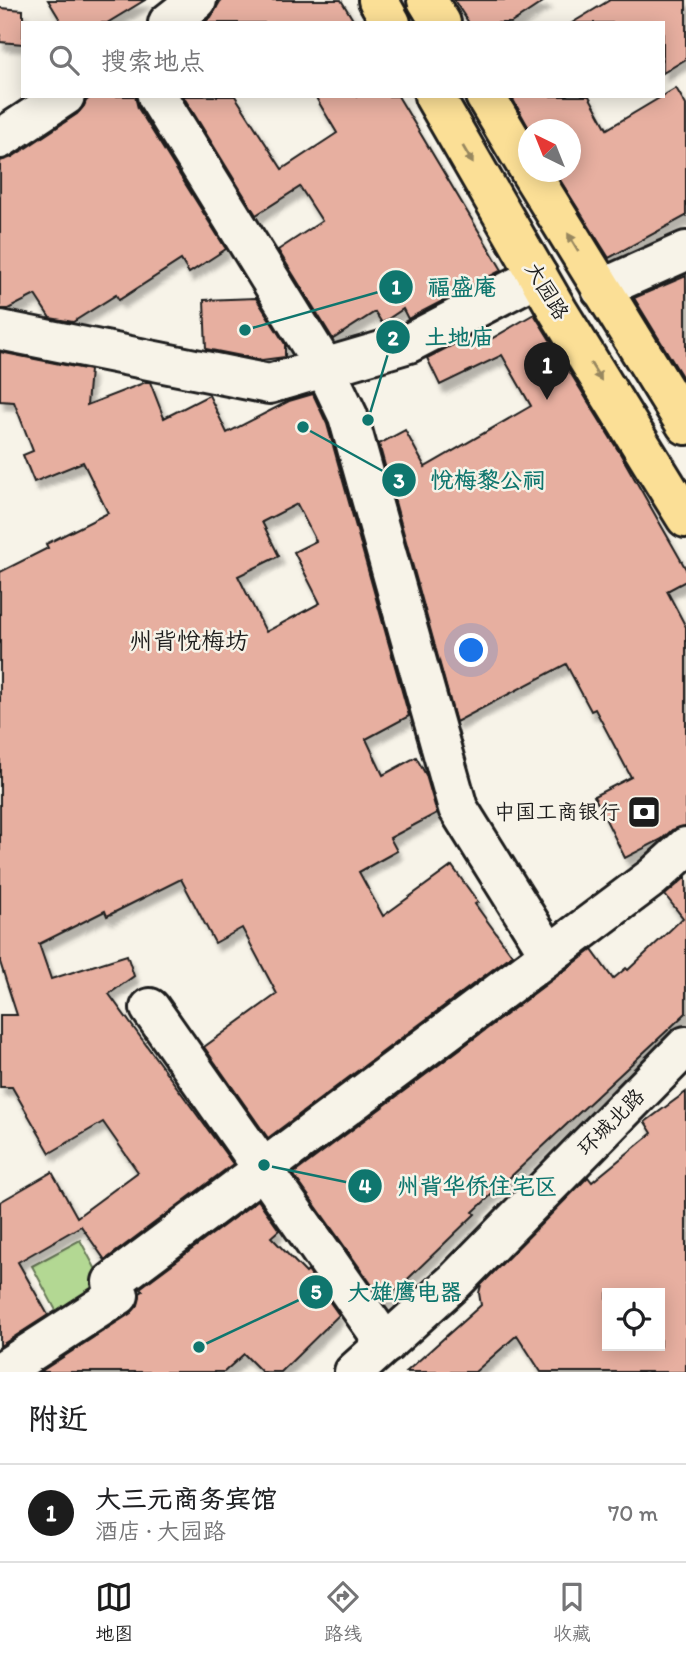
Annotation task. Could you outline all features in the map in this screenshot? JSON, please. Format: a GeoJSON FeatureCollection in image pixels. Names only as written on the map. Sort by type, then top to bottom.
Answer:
{"type":"FeatureCollection","features":[{"type":"Feature","properties":{"kind":"main road"},"geometry":{"type":"LineString","coordinates":[[378,0],[390,21]]}},
{"type":"Feature","properties":{"kind":"main road"},"geometry":{"type":"LineString","coordinates":[[427,0],[440,21]]}},
{"type":"Feature","properties":{"kind":"main road","name":"大园路"},"geometry":{"type":"LineString","coordinates":[[435,98],[538,276],[686,518]]}},
{"type":"Feature","properties":{"kind":"main road"},"geometry":{"type":"LineString","coordinates":[[486,98],[518,152]]}},
{"type":"Feature","properties":{"kind":"main road"},"geometry":{"type":"LineString","coordinates":[[536,182],[686,425]]}},
{"type":"Feature","properties":{"kind":"street"},"geometry":{"type":"LineString","coordinates":[[171,21],[197,0]]}},
{"type":"Feature","properties":{"kind":"street"},"geometry":{"type":"LineString","coordinates":[[0,139],[62,98]]}},
{"type":"Feature","properties":{"kind":"street"},"geometry":{"type":"LineString","coordinates":[[158,98],[325,368],[348,416],[458,808],[549,954]]}},
{"type":"Feature","properties":{"kind":"street"},"geometry":{"type":"LineString","coordinates":[[601,289],[686,251]]}},
{"type":"Feature","properties":{"kind":"street"},"geometry":{"type":"LineString","coordinates":[[0,330],[269,384],[409,343],[538,276]]}},
{"type":"Feature","properties":{"kind":"street"},"geometry":{"type":"LineString","coordinates":[[0,1372],[119,1295],[112,1282],[653,877],[686,847]]}},
{"type":"Feature","properties":{"kind":"street"},"geometry":{"type":"LineString","coordinates":[[150,1008],[386,1344]]}},
{"type":"Feature","properties":{"kind":"street","name":"环城北路"},"geometry":{"type":"LineString","coordinates":[[354,1372],[455,1281],[686,1046]]}},
{"type":"Feature","properties":{"kind":"green space"},"geometry":{"type":"Polygon","coordinates":[[[80,1240],[108,1292],[60,1318],[32,1266],[80,1240]]]}},
{"type":"Feature","properties":{"kind":"building"},"geometry":{"type":"Polygon","coordinates":[[[48,0],[145,0],[110,21],[61,21],[48,0]]]}},
{"type":"Feature","properties":{"kind":"building"},"geometry":{"type":"Polygon","coordinates":[[[221,0],[341,0],[354,21],[206,21],[221,0]]]}},
{"type":"Feature","properties":{"kind":"building"},"geometry":{"type":"Polygon","coordinates":[[[454,0],[546,0],[514,21],[468,21],[454,0]]]}},
{"type":"Feature","properties":{"kind":"building"},"geometry":{"type":"Polygon","coordinates":[[[610,0],[686,0],[686,59],[665,72],[665,21],[575,21],[610,0]]]}},
{"type":"Feature","properties":{"kind":"building"},"geometry":{"type":"Polygon","coordinates":[[[0,8],[23,10],[21,44],[0,42],[0,8]]]}},
{"type":"Feature","properties":{"kind":"building"},"geometry":{"type":"Polygon","coordinates":[[[676,88],[686,105],[686,216],[609,258],[561,182],[581,182],[581,119],[524,119],[512,98],[590,98],[607,129],[659,98],[665,98],[665,95],[676,88]]]}},
{"type":"Feature","properties":{"kind":"building"},"geometry":{"type":"Polygon","coordinates":[[[90,98],[136,98],[138,108],[226,249],[189,273],[181,260],[119,300],[116,295],[73,322],[50,318],[35,295],[8,309],[0,309],[0,161],[12,157],[77,114],[90,98]]]}},
{"type":"Feature","properties":{"kind":"building"},"geometry":{"type":"Polygon","coordinates":[[[184,98],[236,98],[282,169],[337,133],[316,98],[399,98],[502,270],[408,319],[403,309],[382,323],[375,312],[333,339],[278,250],[322,221],[300,187],[256,215],[184,98]]]}},
{"type":"Feature","properties":{"kind":"building"},"geometry":{"type":"Polygon","coordinates":[[[686,276],[686,383],[634,298],[686,276]]]}},
{"type":"Feature","properties":{"kind":"building"},"geometry":{"type":"Polygon","coordinates":[[[256,298],[285,344],[285,357],[262,360],[206,349],[204,300],[256,298]]]}},
{"type":"Feature","properties":{"kind":"building"},"geometry":{"type":"Polygon","coordinates":[[[534,314],[621,455],[686,569],[686,581],[667,591],[686,627],[686,826],[672,830],[662,839],[625,858],[594,796],[631,777],[595,709],[591,711],[566,664],[456,722],[379,444],[405,430],[425,467],[531,406],[502,355],[440,385],[427,358],[478,332],[484,343],[534,314]]]}},
{"type":"Feature","properties":{"kind":"building"},"geometry":{"type":"Polygon","coordinates":[[[0,352],[90,370],[87,405],[150,382],[164,418],[209,395],[227,433],[289,401],[313,394],[327,424],[409,716],[366,739],[383,775],[416,757],[426,775],[437,813],[390,838],[397,851],[359,872],[383,916],[452,866],[478,902],[475,904],[512,955],[268,1138],[204,1047],[277,994],[242,928],[215,943],[181,879],[107,916],[105,911],[39,944],[51,979],[127,955],[134,976],[109,994],[233,1164],[105,1260],[81,1226],[18,1262],[48,1315],[0,1346],[0,1202],[52,1172],[77,1217],[138,1172],[103,1122],[50,1153],[12,1087],[0,1087],[0,1015],[17,1015],[0,962],[0,572],[48,548],[46,544],[108,513],[83,462],[34,482],[23,455],[33,451],[14,402],[0,401],[0,352]],[[297,504],[262,522],[279,556],[238,576],[266,632],[320,603],[294,552],[316,541],[297,504]]]}},
{"type":"Feature","properties":{"kind":"building"},"geometry":{"type":"Polygon","coordinates":[[[686,877],[686,1013],[473,1212],[475,1214],[384,1302],[293,1174],[592,950],[613,979],[626,968],[628,970],[683,918],[665,895],[686,877]]]}},
{"type":"Feature","properties":{"kind":"building"},"geometry":{"type":"Polygon","coordinates":[[[686,1092],[686,1372],[541,1372],[517,1335],[475,1372],[406,1372],[481,1305],[481,1285],[588,1177],[592,1182],[652,1133],[645,1122],[686,1092]]]}},
{"type":"Feature","properties":{"kind":"building"},"geometry":{"type":"Polygon","coordinates":[[[258,1200],[279,1230],[271,1237],[306,1273],[308,1271],[339,1315],[281,1372],[262,1372],[244,1354],[224,1372],[40,1372],[131,1313],[138,1305],[140,1293],[143,1291],[140,1288],[258,1200]]]}},
{"type":"Feature","properties":{"kind":"place","name":"福盛庵"},"geometry":{"type":"Point","coordinates":[245,330]}},
{"type":"Feature","properties":{"kind":"place","name":"大三元商务宾馆"},"geometry":{"type":"Point","coordinates":[547,400]}},
{"type":"Feature","properties":{"kind":"place","name":"土地庙"},"geometry":{"type":"Point","coordinates":[368,420]}},
{"type":"Feature","properties":{"kind":"place","name":"悦梅黎公祠"},"geometry":{"type":"Point","coordinates":[303,427]}},
{"type":"Feature","properties":{"kind":"place","name":"中国工商银行"},"geometry":{"type":"Point","coordinates":[644,812]}},
{"type":"Feature","properties":{"kind":"place","name":"州背华侨住宅区"},"geometry":{"type":"Point","coordinates":[264,1165]}},
{"type":"Feature","properties":{"kind":"place","name":"大雄鹰电器"},"geometry":{"type":"Point","coordinates":[199,1347]}},
{"type":"Feature","properties":{"kind":"district","name":"州背悦梅坊"},"geometry":{"type":"Point","coordinates":[189,641]}}]}
